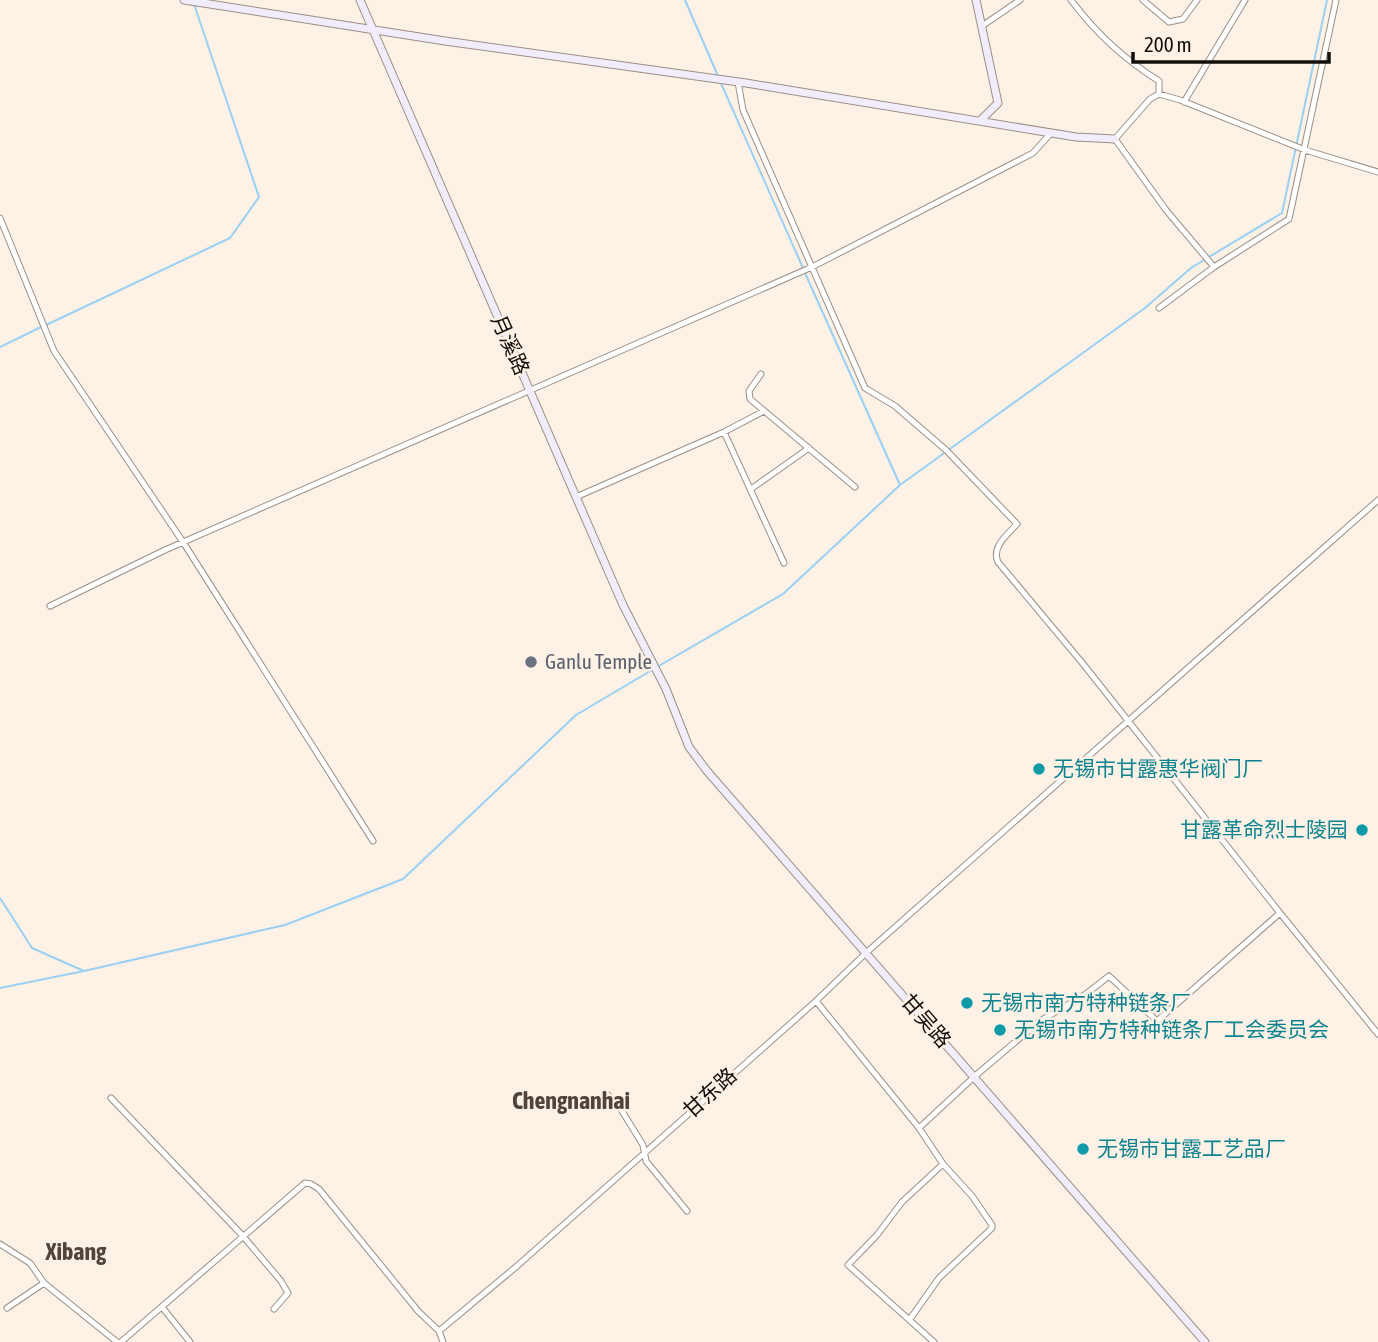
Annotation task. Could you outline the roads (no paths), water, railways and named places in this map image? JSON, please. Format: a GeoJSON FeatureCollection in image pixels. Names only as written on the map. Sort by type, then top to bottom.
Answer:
{"type":"FeatureCollection","features":[{"type":"Feature","properties":{"kind":"street"},"geometry":{"type":"LineString","coordinates":[[184,0],[738,82],[1076,137],[1115,139]]}},
{"type":"Feature","properties":{"kind":"street","name":"月溪路"},"geometry":{"type":"LineString","coordinates":[[359,0],[623,605],[666,689]]}},
{"type":"Feature","properties":{"kind":"street"},"geometry":{"type":"LineString","coordinates":[[976,0],[998,103],[981,120]]}},
{"type":"Feature","properties":{"kind":"street"},"geometry":{"type":"LineString","coordinates":[[982,26],[1020,0]]}},
{"type":"Feature","properties":{"kind":"street"},"geometry":{"type":"LineString","coordinates":[[1070,0],[1087,22],[1137,67],[1159,81],[1159,94]]}},
{"type":"Feature","properties":{"kind":"street"},"geometry":{"type":"LineString","coordinates":[[1143,0],[1170,22],[1183,19],[1197,0]]}},
{"type":"Feature","properties":{"kind":"street"},"geometry":{"type":"LineString","coordinates":[[1159,308],[1212,265],[1289,219],[1335,0]]}},
{"type":"Feature","properties":{"kind":"street"},"geometry":{"type":"LineString","coordinates":[[1184,102],[1242,1]]}},
{"type":"Feature","properties":{"kind":"street"},"geometry":{"type":"LineString","coordinates":[[738,82],[743,110],[810,268],[865,388],[895,406],[946,450],[1017,524],[997,548],[996,556],[999,562],[1378,1034]]}},
{"type":"Feature","properties":{"kind":"street"},"geometry":{"type":"LineString","coordinates":[[1115,139],[1150,99],[1159,94],[1302,150],[1378,172]]}},
{"type":"Feature","properties":{"kind":"street"},"geometry":{"type":"LineString","coordinates":[[50,607],[183,542],[810,268],[1032,153],[1051,133]]}},
{"type":"Feature","properties":{"kind":"street"},"geometry":{"type":"LineString","coordinates":[[1115,139],[1166,210],[1212,265]]}},
{"type":"Feature","properties":{"kind":"street"},"geometry":{"type":"LineString","coordinates":[[0,218],[54,351],[183,542],[373,841]]}},
{"type":"Feature","properties":{"kind":"street"},"geometry":{"type":"LineString","coordinates":[[761,374],[748,395],[855,487]]}},
{"type":"Feature","properties":{"kind":"street"},"geometry":{"type":"LineString","coordinates":[[576,497],[724,432],[764,411]]}},
{"type":"Feature","properties":{"kind":"street"},"geometry":{"type":"LineString","coordinates":[[724,432],[784,563]]}},
{"type":"Feature","properties":{"kind":"street"},"geometry":{"type":"LineString","coordinates":[[751,489],[808,448]]}},
{"type":"Feature","properties":{"kind":"street","name":"甘东路"},"geometry":{"type":"LineString","coordinates":[[439,1331],[517,1266],[816,1001],[866,952],[1054,789],[1378,500]]}},
{"type":"Feature","properties":{"kind":"street","name":"甘吴路"},"geometry":{"type":"LineString","coordinates":[[666,689],[689,747],[707,771],[1205,1342]]}},
{"type":"Feature","properties":{"kind":"street"},"geometry":{"type":"LineString","coordinates":[[919,1128],[1040,1021],[1086,994],[1109,976],[1157,1021],[1280,914]]}},
{"type":"Feature","properties":{"kind":"street"},"geometry":{"type":"LineString","coordinates":[[816,1001],[919,1128],[943,1164],[972,1196],[992,1225],[992,1228],[939,1278],[910,1318]]}},
{"type":"Feature","properties":{"kind":"street"},"geometry":{"type":"LineString","coordinates":[[608,1094],[617,1103],[636,1134],[646,1161],[687,1212]]}},
{"type":"Feature","properties":{"kind":"street"},"geometry":{"type":"LineString","coordinates":[[111,1098],[242,1236],[288,1290],[286,1297],[274,1309]]}},
{"type":"Feature","properties":{"kind":"street"},"geometry":{"type":"LineString","coordinates":[[933,1342],[910,1318],[848,1265],[877,1235],[902,1202],[943,1164]]}},
{"type":"Feature","properties":{"kind":"street"},"geometry":{"type":"LineString","coordinates":[[0,1244],[30,1264],[44,1283],[119,1342],[305,1184],[311,1184],[319,1189],[418,1311],[439,1331],[443,1342]]}},
{"type":"Feature","properties":{"kind":"street"},"geometry":{"type":"LineString","coordinates":[[7,1308],[44,1283]]}},
{"type":"Feature","properties":{"kind":"street"},"geometry":{"type":"LineString","coordinates":[[162,1307],[190,1342]]}},
{"type":"Feature","properties":{"kind":"waterway"},"geometry":{"type":"LineString","coordinates":[[685,0],[718,76]]}},
{"type":"Feature","properties":{"kind":"waterway"},"geometry":{"type":"LineString","coordinates":[[1209,257],[1282,213],[1327,0]]}},
{"type":"Feature","properties":{"kind":"waterway"},"geometry":{"type":"LineString","coordinates":[[46,325],[230,238],[259,197],[194,4]]}},
{"type":"Feature","properties":{"kind":"waterway"},"geometry":{"type":"LineString","coordinates":[[720,81],[803,268]]}},
{"type":"Feature","properties":{"kind":"waterway"},"geometry":{"type":"LineString","coordinates":[[657,667],[783,594],[900,485],[1145,308],[1204,260]]}},
{"type":"Feature","properties":{"kind":"waterway"},"geometry":{"type":"LineString","coordinates":[[805,273],[900,485]]}},
{"type":"Feature","properties":{"kind":"waterway"},"geometry":{"type":"LineString","coordinates":[[0,347],[41,327]]}},
{"type":"Feature","properties":{"kind":"waterway"},"geometry":{"type":"LineString","coordinates":[[84,971],[285,925],[403,879],[576,715],[652,670]]}},
{"type":"Feature","properties":{"kind":"waterway"},"geometry":{"type":"LineString","coordinates":[[0,898],[32,948],[84,971],[0,988]]}},
{"type":"Feature","properties":{"kind":"place","name":"Ganlu Temple"},"geometry":{"type":"Point","coordinates":[531,662]}},
{"type":"Feature","properties":{"kind":"place","name":"无锡市甘露惠华阀门厂"},"geometry":{"type":"Point","coordinates":[1039,769]}},
{"type":"Feature","properties":{"kind":"place","name":"甘露革命烈士陵园"},"geometry":{"type":"Point","coordinates":[1362,830]}},
{"type":"Feature","properties":{"kind":"place","name":"无锡市南方特种链条厂"},"geometry":{"type":"Point","coordinates":[967,1003]}},
{"type":"Feature","properties":{"kind":"place","name":"无锡市南方特种链条厂工会委员会"},"geometry":{"type":"Point","coordinates":[1000,1030]}},
{"type":"Feature","properties":{"kind":"place","name":"无锡市甘露工艺品厂"},"geometry":{"type":"Point","coordinates":[1083,1149]}},
{"type":"Feature","properties":{"kind":"district","name":"Chengnanhai"},"geometry":{"type":"Point","coordinates":[571,1101]}},
{"type":"Feature","properties":{"kind":"district","name":"Xibang"},"geometry":{"type":"Point","coordinates":[76,1252]}}]}
